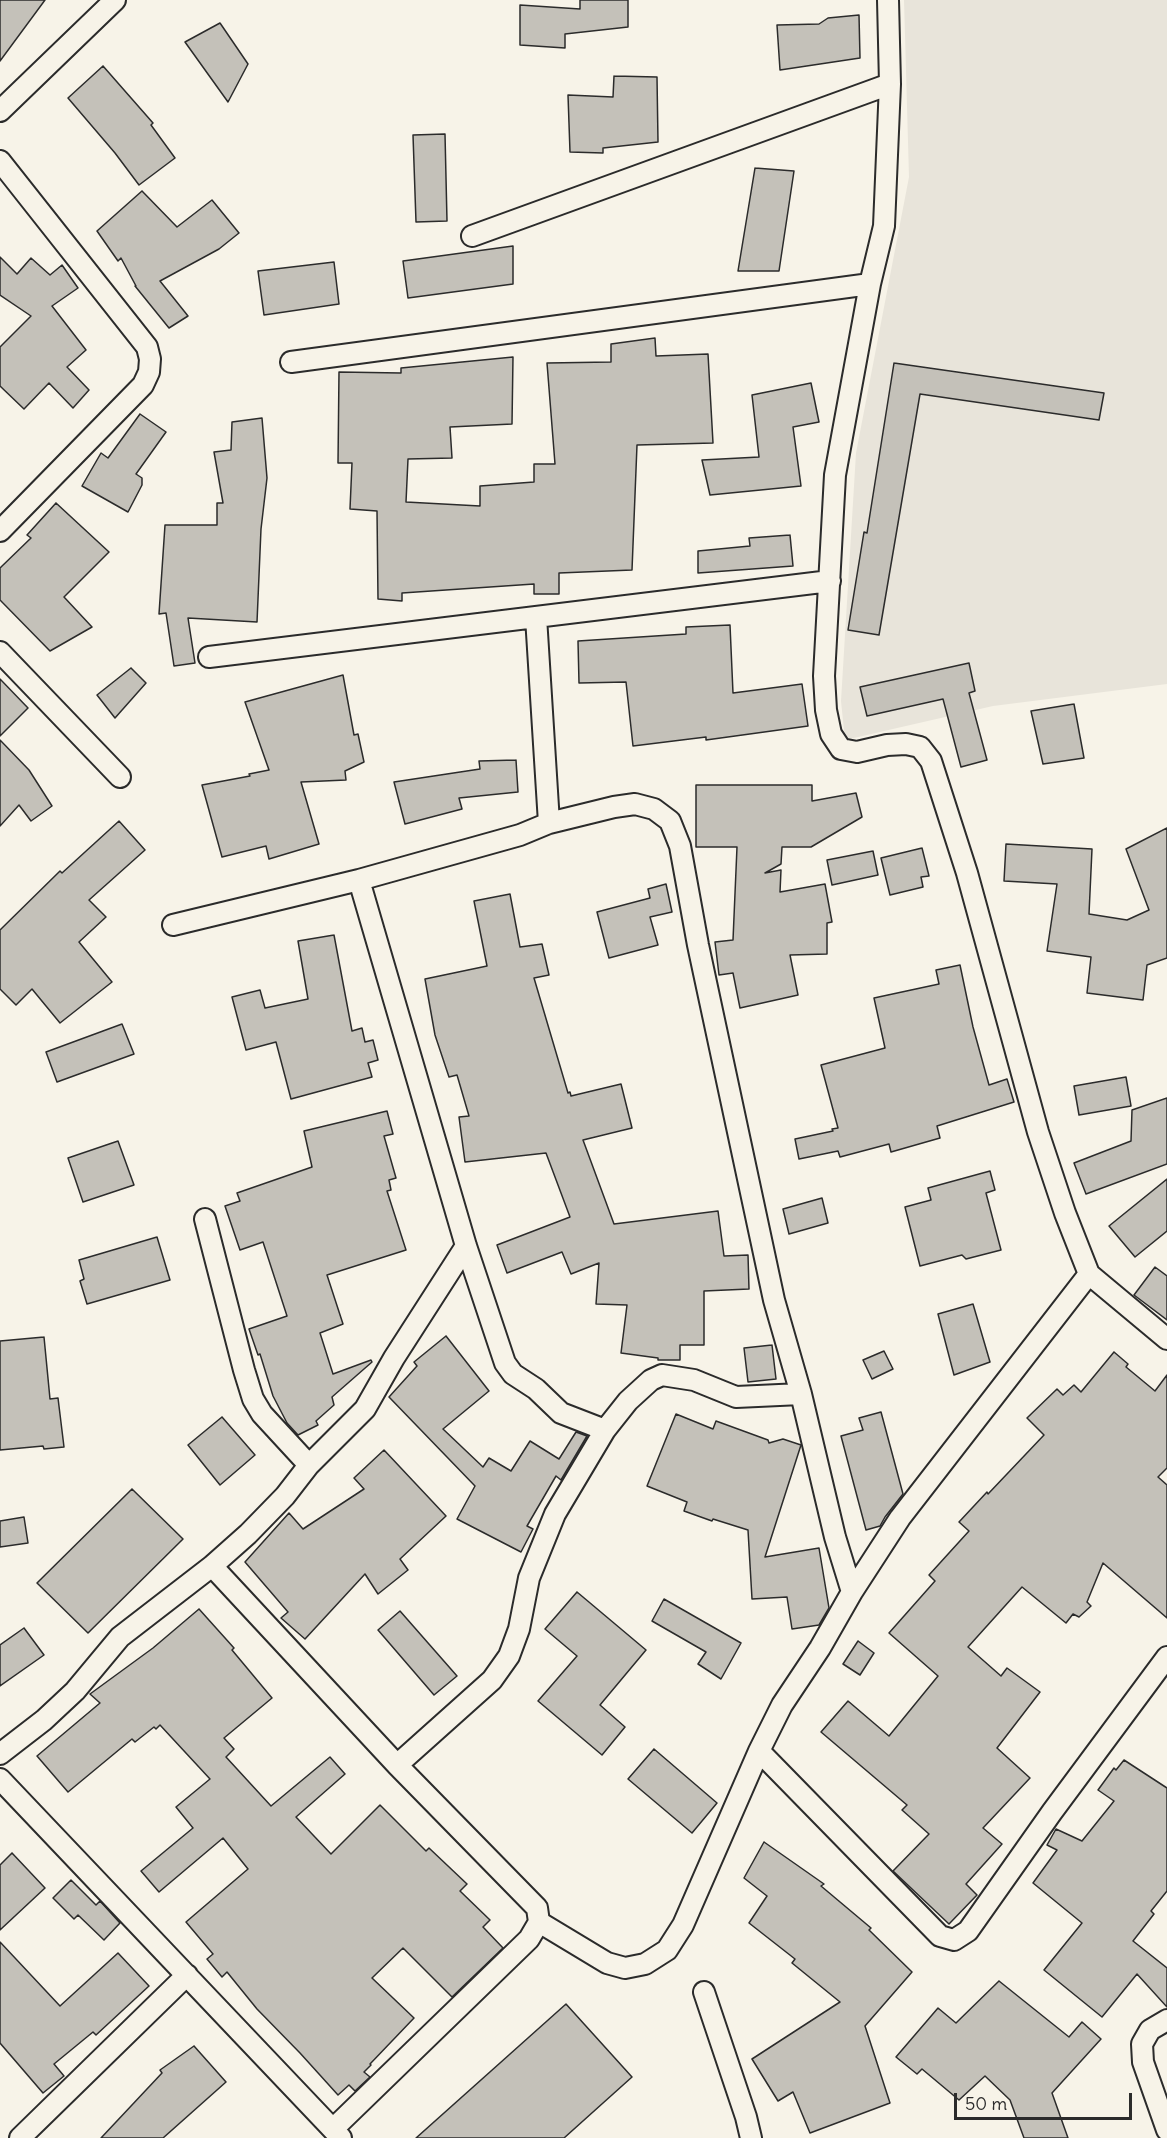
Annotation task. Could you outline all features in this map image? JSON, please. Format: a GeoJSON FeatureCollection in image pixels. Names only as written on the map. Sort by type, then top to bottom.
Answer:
{"type":"FeatureCollection","features":[{"type":"Feature","properties":{"kind":"street"},"geometry":{"type":"LineString","coordinates":[[0,111],[115,0]]}},
{"type":"Feature","properties":{"kind":"street"},"geometry":{"type":"LineString","coordinates":[[888,0],[890,84],[884,226],[870,284],[835,475],[824,676],[826,710],[831,734],[842,749],[857,752],[886,745],[906,744],[920,747],[931,761],[967,873],[1038,1132],[1065,1213],[1089,1274],[1167,1339]]}},
{"type":"Feature","properties":{"kind":"street"},"geometry":{"type":"LineString","coordinates":[[472,236],[890,84]]}},
{"type":"Feature","properties":{"kind":"street"},"geometry":{"type":"LineString","coordinates":[[0,161],[147,347],[150,359],[149,372],[143,384],[0,531]]}},
{"type":"Feature","properties":{"kind":"street"},"geometry":{"type":"LineString","coordinates":[[291,362],[870,284]]}},
{"type":"Feature","properties":{"kind":"street"},"geometry":{"type":"LineString","coordinates":[[209,657],[830,581]]}},
{"type":"Feature","properties":{"kind":"street"},"geometry":{"type":"LineString","coordinates":[[536,617],[549,823]]}},
{"type":"Feature","properties":{"kind":"street"},"geometry":{"type":"LineString","coordinates":[[0,652],[120,777]]}},
{"type":"Feature","properties":{"kind":"street"},"geometry":{"type":"LineString","coordinates":[[173,925],[359,880],[520,835],[549,823],[635,804],[654,809],[670,821],[680,846],[698,945],[758,1233],[774,1300],[801,1394],[835,1537],[852,1592]]}},
{"type":"Feature","properties":{"kind":"street"},"geometry":{"type":"LineString","coordinates":[[359,880],[466,1246],[505,1363],[513,1374],[536,1389],[561,1413],[605,1430]]}},
{"type":"Feature","properties":{"kind":"street"},"geometry":{"type":"LineString","coordinates":[[205,1219],[253,1399],[268,1421],[309,1465]]}},
{"type":"Feature","properties":{"kind":"street"},"geometry":{"type":"LineString","coordinates":[[0,1754],[44,1720],[75,1691],[120,1637],[212,1566],[248,1534],[285,1496],[309,1465],[365,1409],[394,1358],[466,1246]]}},
{"type":"Feature","properties":{"kind":"street"},"geometry":{"type":"LineString","coordinates":[[538,1922],[607,1963],[625,1968],[645,1964],[667,1950],[683,1924],[759,1751],[782,1705],[820,1648],[852,1592],[900,1518],[1089,1274]]}},
{"type":"Feature","properties":{"kind":"street"},"geometry":{"type":"LineString","coordinates":[[397,1765],[492,1680],[509,1656],[519,1629],[529,1578],[555,1514],[605,1430],[628,1401],[651,1380],[662,1375],[694,1380],[736,1397],[801,1394]]}},
{"type":"Feature","properties":{"kind":"street"},"geometry":{"type":"LineString","coordinates":[[0,1779],[337,2134],[529,1939],[538,1922],[537,1908],[397,1765],[212,1566]]}},
{"type":"Feature","properties":{"kind":"street"},"geometry":{"type":"LineString","coordinates":[[759,1751],[940,1936],[954,1940],[968,1931],[1059,1802],[1167,1657]]}},
{"type":"Feature","properties":{"kind":"street"},"geometry":{"type":"LineString","coordinates":[[20,2138],[187,1975]]}},
{"type":"Feature","properties":{"kind":"street"},"geometry":{"type":"LineString","coordinates":[[704,1992],[751,2138]]}},
{"type":"Feature","properties":{"kind":"street"},"geometry":{"type":"LineString","coordinates":[[1167,2020],[1150,2030],[1142,2044],[1143,2062],[1167,2130]]}},
{"type":"Feature","properties":{"kind":"shaded area"},"geometry":{"type":"Polygon","coordinates":[[[904,0],[1167,0],[1167,684],[993,706],[845,740],[841,701],[856,453],[909,177],[904,0]]]}},
{"type":"Feature","properties":{"kind":"building"},"geometry":{"type":"Polygon","coordinates":[[[0,0],[45,0],[0,61],[0,0]]]}},
{"type":"Feature","properties":{"kind":"building"},"geometry":{"type":"Polygon","coordinates":[[[580,0],[628,0],[628,27],[565,34],[565,48],[520,45],[520,5],[580,9],[580,0]]]}},
{"type":"Feature","properties":{"kind":"building"},"geometry":{"type":"Polygon","coordinates":[[[859,15],[860,58],[780,70],[777,25],[819,24],[828,18],[859,15]]]}},
{"type":"Feature","properties":{"kind":"building"},"geometry":{"type":"Polygon","coordinates":[[[220,23],[248,64],[228,102],[185,42],[220,23]]]}},
{"type":"Feature","properties":{"kind":"building"},"geometry":{"type":"Polygon","coordinates":[[[103,66],[153,123],[151,125],[175,158],[139,185],[68,98],[103,66]]]}},
{"type":"Feature","properties":{"kind":"building"},"geometry":{"type":"Polygon","coordinates":[[[614,76],[657,77],[658,142],[603,148],[603,153],[570,152],[568,95],[613,97],[614,76]]]}},
{"type":"Feature","properties":{"kind":"building"},"geometry":{"type":"Polygon","coordinates":[[[445,134],[447,221],[416,222],[413,135],[445,134]]]}},
{"type":"Feature","properties":{"kind":"building"},"geometry":{"type":"Polygon","coordinates":[[[755,168],[794,171],[779,271],[738,271],[755,168]]]}},
{"type":"Feature","properties":{"kind":"building"},"geometry":{"type":"Polygon","coordinates":[[[142,191],[177,227],[212,200],[239,233],[219,249],[160,281],[188,316],[169,328],[135,286],[121,258],[118,261],[97,231],[142,191]]]}},
{"type":"Feature","properties":{"kind":"building"},"geometry":{"type":"Polygon","coordinates":[[[513,246],[513,284],[408,298],[403,261],[513,246]]]}},
{"type":"Feature","properties":{"kind":"building"},"geometry":{"type":"Polygon","coordinates":[[[0,257],[17,274],[31,258],[50,275],[62,265],[78,288],[52,306],[86,350],[67,367],[89,390],[73,408],[49,383],[24,409],[0,386],[0,347],[31,316],[0,295],[0,257]]]}},
{"type":"Feature","properties":{"kind":"building"},"geometry":{"type":"Polygon","coordinates":[[[334,262],[339,304],[264,315],[258,271],[334,262]]]}},
{"type":"Feature","properties":{"kind":"building"},"geometry":{"type":"Polygon","coordinates":[[[655,338],[656,356],[708,354],[713,443],[637,445],[632,570],[559,573],[559,594],[534,594],[534,584],[402,593],[402,601],[378,599],[377,511],[350,509],[352,463],[338,463],[339,372],[401,373],[401,368],[513,357],[512,424],[450,427],[452,458],[408,459],[406,502],[480,506],[480,486],[534,482],[534,464],[555,464],[547,363],[611,362],[611,344],[655,338]]]}},
{"type":"Feature","properties":{"kind":"building"},"geometry":{"type":"Polygon","coordinates":[[[894,363],[1104,393],[1099,420],[920,394],[879,635],[848,630],[864,532],[867,533],[894,363]]]}},
{"type":"Feature","properties":{"kind":"building"},"geometry":{"type":"Polygon","coordinates":[[[811,383],[819,422],[793,427],[801,486],[710,495],[702,460],[759,457],[752,395],[811,383]]]}},
{"type":"Feature","properties":{"kind":"building"},"geometry":{"type":"Polygon","coordinates":[[[140,414],[166,432],[136,474],[142,478],[142,485],[128,512],[82,486],[101,453],[108,458],[140,414]]]}},
{"type":"Feature","properties":{"kind":"building"},"geometry":{"type":"Polygon","coordinates":[[[262,418],[267,478],[261,529],[257,622],[188,618],[195,663],[174,666],[166,613],[159,614],[165,525],[217,525],[217,503],[223,503],[214,452],[231,450],[232,422],[262,418]]]}},
{"type":"Feature","properties":{"kind":"building"},"geometry":{"type":"Polygon","coordinates":[[[56,503],[109,552],[64,597],[92,627],[50,651],[0,600],[0,568],[31,538],[27,535],[56,503]]]}},
{"type":"Feature","properties":{"kind":"building"},"geometry":{"type":"Polygon","coordinates":[[[790,535],[793,566],[698,573],[698,551],[750,546],[749,538],[790,535]]]}},
{"type":"Feature","properties":{"kind":"building"},"geometry":{"type":"Polygon","coordinates":[[[730,625],[733,693],[802,684],[808,726],[706,740],[706,737],[633,746],[626,682],[579,683],[578,641],[686,634],[686,627],[730,625]]]}},
{"type":"Feature","properties":{"kind":"building"},"geometry":{"type":"Polygon","coordinates":[[[969,663],[975,691],[969,693],[987,760],[961,767],[943,699],[867,716],[860,687],[969,663]]]}},
{"type":"Feature","properties":{"kind":"building"},"geometry":{"type":"Polygon","coordinates":[[[131,668],[146,683],[115,718],[97,695],[131,668]]]}},
{"type":"Feature","properties":{"kind":"building"},"geometry":{"type":"Polygon","coordinates":[[[343,675],[354,735],[358,734],[364,762],[345,771],[346,780],[301,782],[319,844],[269,859],[266,846],[222,857],[202,785],[269,770],[245,702],[343,675]]]}},
{"type":"Feature","properties":{"kind":"building"},"geometry":{"type":"Polygon","coordinates":[[[0,679],[28,708],[0,736],[0,679]]]}},
{"type":"Feature","properties":{"kind":"building"},"geometry":{"type":"Polygon","coordinates":[[[1074,704],[1084,758],[1043,764],[1031,711],[1074,704]]]}},
{"type":"Feature","properties":{"kind":"building"},"geometry":{"type":"Polygon","coordinates":[[[0,740],[29,770],[52,806],[31,821],[19,805],[0,826],[0,740]]]}},
{"type":"Feature","properties":{"kind":"building"},"geometry":{"type":"Polygon","coordinates":[[[516,760],[518,792],[459,798],[462,809],[405,824],[394,782],[480,769],[479,761],[516,760]]]}},
{"type":"Feature","properties":{"kind":"building"},"geometry":{"type":"Polygon","coordinates":[[[696,785],[812,785],[812,801],[856,793],[862,817],[811,847],[782,847],[781,864],[765,873],[781,870],[780,892],[825,884],[832,922],[827,923],[827,954],[790,955],[798,995],[740,1008],[733,973],[719,975],[715,942],[733,940],[737,847],[696,847],[696,785]]]}},
{"type":"Feature","properties":{"kind":"building"},"geometry":{"type":"Polygon","coordinates":[[[119,821],[145,850],[89,900],[106,917],[79,942],[112,982],[60,1023],[32,989],[16,1005],[0,989],[0,930],[60,871],[62,873],[119,821]]]}},
{"type":"Feature","properties":{"kind":"building"},"geometry":{"type":"Polygon","coordinates":[[[1167,828],[1167,958],[1147,965],[1143,1000],[1087,993],[1091,957],[1047,951],[1057,884],[1004,881],[1006,844],[1092,849],[1089,914],[1127,920],[1149,910],[1126,849],[1167,828]]]}},
{"type":"Feature","properties":{"kind":"building"},"geometry":{"type":"Polygon","coordinates":[[[922,848],[929,876],[921,877],[923,887],[890,895],[881,858],[922,848]]]}},
{"type":"Feature","properties":{"kind":"building"},"geometry":{"type":"Polygon","coordinates":[[[873,851],[878,875],[832,885],[827,860],[873,851]]]}},
{"type":"Feature","properties":{"kind":"building"},"geometry":{"type":"Polygon","coordinates":[[[666,884],[672,912],[650,917],[658,945],[609,958],[597,912],[650,898],[648,889],[666,884]]]}},
{"type":"Feature","properties":{"kind":"building"},"geometry":{"type":"Polygon","coordinates":[[[510,894],[520,947],[542,944],[549,975],[534,978],[568,1093],[570,1092],[571,1096],[621,1084],[632,1128],[583,1140],[614,1224],[718,1211],[724,1256],[748,1255],[749,1289],[704,1291],[704,1345],[680,1345],[680,1360],[658,1360],[658,1358],[621,1353],[627,1305],[596,1304],[599,1263],[571,1274],[562,1252],[507,1273],[497,1245],[570,1217],[546,1153],[465,1162],[459,1117],[469,1116],[457,1075],[449,1077],[435,1035],[425,979],[487,966],[474,901],[510,894]]]}},
{"type":"Feature","properties":{"kind":"building"},"geometry":{"type":"Polygon","coordinates":[[[334,935],[352,1031],[362,1028],[365,1042],[373,1040],[378,1060],[368,1063],[372,1077],[291,1099],[276,1042],[246,1050],[232,997],[260,990],[265,1008],[308,999],[298,941],[334,935]]]}},
{"type":"Feature","properties":{"kind":"building"},"geometry":{"type":"Polygon","coordinates":[[[960,965],[973,1027],[989,1085],[1007,1079],[1014,1102],[937,1126],[940,1138],[891,1152],[889,1144],[840,1157],[838,1151],[799,1159],[795,1139],[838,1128],[821,1065],[885,1048],[874,998],[939,984],[936,970],[960,965]]]}},
{"type":"Feature","properties":{"kind":"building"},"geometry":{"type":"Polygon","coordinates":[[[122,1024],[134,1054],[57,1082],[46,1052],[122,1024]]]}},
{"type":"Feature","properties":{"kind":"building"},"geometry":{"type":"Polygon","coordinates":[[[1126,1077],[1131,1106],[1079,1115],[1074,1086],[1126,1077]]]}},
{"type":"Feature","properties":{"kind":"building"},"geometry":{"type":"Polygon","coordinates":[[[1167,1098],[1167,1164],[1086,1194],[1074,1163],[1131,1141],[1132,1110],[1167,1098]]]}},
{"type":"Feature","properties":{"kind":"building"},"geometry":{"type":"Polygon","coordinates":[[[387,1111],[393,1134],[384,1136],[396,1178],[389,1180],[391,1190],[387,1191],[406,1250],[327,1275],[343,1324],[320,1333],[333,1374],[371,1360],[372,1362],[332,1397],[334,1405],[316,1421],[318,1425],[298,1435],[287,1423],[273,1396],[260,1354],[258,1355],[249,1329],[287,1316],[263,1242],[240,1250],[225,1206],[240,1201],[237,1193],[312,1167],[304,1131],[387,1111]]]}},
{"type":"Feature","properties":{"kind":"building"},"geometry":{"type":"Polygon","coordinates":[[[118,1141],[134,1185],[83,1202],[68,1158],[118,1141]]]}},
{"type":"Feature","properties":{"kind":"building"},"geometry":{"type":"Polygon","coordinates":[[[990,1171],[995,1190],[986,1193],[1001,1250],[966,1259],[962,1255],[920,1266],[905,1207],[931,1200],[928,1188],[990,1171]]]}},
{"type":"Feature","properties":{"kind":"building"},"geometry":{"type":"Polygon","coordinates":[[[1167,1179],[1167,1231],[1135,1257],[1109,1226],[1167,1179]]]}},
{"type":"Feature","properties":{"kind":"building"},"geometry":{"type":"Polygon","coordinates":[[[822,1198],[828,1223],[789,1234],[783,1209],[822,1198]]]}},
{"type":"Feature","properties":{"kind":"building"},"geometry":{"type":"Polygon","coordinates":[[[157,1237],[170,1280],[87,1304],[80,1281],[84,1279],[79,1260],[157,1237]]]}},
{"type":"Feature","properties":{"kind":"building"},"geometry":{"type":"Polygon","coordinates":[[[1155,1267],[1167,1276],[1167,1320],[1134,1295],[1155,1267]]]}},
{"type":"Feature","properties":{"kind":"building"},"geometry":{"type":"Polygon","coordinates":[[[973,1304],[990,1362],[954,1375],[938,1314],[973,1304]]]}},
{"type":"Feature","properties":{"kind":"building"},"geometry":{"type":"Polygon","coordinates":[[[446,1336],[489,1391],[443,1429],[483,1467],[489,1458],[511,1471],[530,1441],[559,1459],[576,1432],[587,1436],[561,1480],[556,1476],[527,1526],[533,1529],[521,1552],[457,1519],[475,1486],[389,1397],[417,1366],[414,1362],[446,1336]]]}},
{"type":"Feature","properties":{"kind":"building"},"geometry":{"type":"Polygon","coordinates":[[[44,1337],[50,1399],[58,1398],[64,1447],[44,1449],[43,1446],[0,1450],[0,1341],[44,1337]]]}},
{"type":"Feature","properties":{"kind":"building"},"geometry":{"type":"Polygon","coordinates":[[[772,1345],[776,1379],[748,1382],[744,1348],[772,1345]]]}},
{"type":"Feature","properties":{"kind":"building"},"geometry":{"type":"Polygon","coordinates":[[[884,1351],[893,1369],[872,1379],[863,1360],[884,1351]]]}},
{"type":"Feature","properties":{"kind":"building"},"geometry":{"type":"Polygon","coordinates":[[[1114,1352],[1128,1364],[1126,1367],[1155,1391],[1167,1375],[1167,1468],[1158,1477],[1167,1485],[1167,1618],[1103,1563],[1087,1602],[1091,1606],[1079,1617],[1073,1614],[1066,1623],[1022,1587],[968,1647],[1001,1676],[1007,1668],[1040,1692],[997,1748],[1030,1778],[983,1828],[1002,1844],[966,1884],[977,1895],[949,1924],[893,1871],[929,1834],[902,1810],[907,1805],[821,1732],[848,1701],[889,1736],[938,1676],[889,1633],[935,1581],[929,1575],[969,1531],[959,1522],[1044,1435],[1027,1418],[1057,1389],[1063,1395],[1074,1385],[1081,1392],[1114,1352]]]}},
{"type":"Feature","properties":{"kind":"building"},"geometry":{"type":"Polygon","coordinates":[[[881,1412],[903,1494],[880,1526],[866,1530],[841,1436],[863,1430],[859,1418],[881,1412]]]}},
{"type":"Feature","properties":{"kind":"building"},"geometry":{"type":"Polygon","coordinates":[[[676,1414],[713,1429],[716,1421],[768,1440],[769,1443],[783,1439],[801,1445],[765,1557],[819,1548],[829,1608],[819,1625],[792,1629],[787,1597],[752,1599],[748,1530],[684,1511],[687,1502],[647,1486],[676,1414]]]}},
{"type":"Feature","properties":{"kind":"building"},"geometry":{"type":"Polygon","coordinates":[[[222,1417],[255,1455],[220,1485],[188,1445],[222,1417]]]}},
{"type":"Feature","properties":{"kind":"building"},"geometry":{"type":"Polygon","coordinates":[[[384,1450],[446,1516],[400,1559],[408,1570],[378,1594],[365,1574],[305,1639],[281,1618],[288,1612],[245,1562],[289,1513],[303,1529],[364,1489],[354,1478],[384,1450]]]}},
{"type":"Feature","properties":{"kind":"building"},"geometry":{"type":"Polygon","coordinates":[[[132,1489],[183,1539],[88,1633],[37,1583],[132,1489]]]}},
{"type":"Feature","properties":{"kind":"building"},"geometry":{"type":"Polygon","coordinates":[[[24,1517],[28,1543],[0,1547],[0,1521],[24,1517]]]}},
{"type":"Feature","properties":{"kind":"building"},"geometry":{"type":"Polygon","coordinates":[[[577,1592],[646,1650],[600,1705],[625,1727],[602,1755],[538,1701],[577,1656],[545,1629],[577,1592]]]}},
{"type":"Feature","properties":{"kind":"building"},"geometry":{"type":"Polygon","coordinates":[[[664,1599],[741,1643],[721,1679],[698,1664],[706,1652],[652,1621],[664,1599]]]}},
{"type":"Feature","properties":{"kind":"building"},"geometry":{"type":"Polygon","coordinates":[[[199,1609],[234,1648],[232,1650],[272,1698],[224,1738],[234,1749],[226,1757],[271,1806],[330,1757],[345,1774],[296,1817],[331,1854],[380,1805],[426,1851],[429,1848],[467,1884],[460,1891],[490,1920],[483,1927],[503,1948],[452,1997],[403,1948],[372,1978],[414,2018],[370,2064],[364,2072],[370,2077],[355,2091],[349,2085],[338,2095],[257,2009],[227,1972],[222,1977],[207,1959],[213,1954],[186,1922],[248,1869],[223,1838],[159,1892],[141,1871],[193,1828],[176,1807],[210,1779],[160,1725],[135,1742],[132,1739],[68,1792],[37,1756],[100,1703],[90,1694],[153,1648],[199,1609]]]}},
{"type":"Feature","properties":{"kind":"building"},"geometry":{"type":"Polygon","coordinates":[[[400,1611],[457,1676],[434,1695],[378,1630],[400,1611]]]}},
{"type":"Feature","properties":{"kind":"building"},"geometry":{"type":"Polygon","coordinates":[[[24,1628],[44,1655],[0,1686],[0,1645],[24,1628]]]}},
{"type":"Feature","properties":{"kind":"building"},"geometry":{"type":"Polygon","coordinates":[[[858,1641],[874,1653],[860,1675],[843,1664],[858,1641]]]}},
{"type":"Feature","properties":{"kind":"building"},"geometry":{"type":"Polygon","coordinates":[[[654,1749],[717,1803],[692,1833],[628,1779],[654,1749]]]}},
{"type":"Feature","properties":{"kind":"building"},"geometry":{"type":"Polygon","coordinates":[[[1124,1760],[1167,1788],[1167,1891],[1151,1911],[1154,1914],[1133,1941],[1167,1968],[1167,2007],[1137,1974],[1102,2017],[1044,1970],[1082,1923],[1033,1883],[1057,1850],[1047,1845],[1056,1829],[1082,1841],[1114,1801],[1098,1790],[1114,1768],[1116,1770],[1124,1760]]]}},
{"type":"Feature","properties":{"kind":"building"},"geometry":{"type":"Polygon","coordinates":[[[764,1842],[824,1884],[821,1886],[871,1928],[869,1930],[912,1972],[865,2026],[890,2103],[810,2133],[793,2092],[778,2101],[752,2059],[840,2002],[792,1963],[795,1959],[749,1923],[767,1896],[744,1878],[764,1842]]]}},
{"type":"Feature","properties":{"kind":"building"},"geometry":{"type":"Polygon","coordinates":[[[12,1853],[45,1888],[0,1930],[0,1865],[12,1853]]]}},
{"type":"Feature","properties":{"kind":"building"},"geometry":{"type":"Polygon","coordinates":[[[71,1880],[96,1905],[100,1901],[120,1923],[104,1940],[78,1915],[74,1919],[53,1898],[71,1880]]]}},
{"type":"Feature","properties":{"kind":"building"},"geometry":{"type":"Polygon","coordinates":[[[0,1942],[60,2006],[118,1953],[149,1986],[96,2035],[93,2032],[54,2064],[64,2076],[43,2093],[0,2043],[0,1942]]]}},
{"type":"Feature","properties":{"kind":"building"},"geometry":{"type":"Polygon","coordinates":[[[999,1981],[1069,2037],[1082,2022],[1101,2039],[1052,2093],[1068,2138],[1024,2138],[1010,2100],[985,2076],[959,2100],[922,2069],[917,2074],[896,2057],[938,2008],[956,2023],[999,1981]]]}},
{"type":"Feature","properties":{"kind":"building"},"geometry":{"type":"Polygon","coordinates":[[[566,2004],[632,2077],[564,2138],[416,2138],[566,2004]]]}},
{"type":"Feature","properties":{"kind":"building"},"geometry":{"type":"Polygon","coordinates":[[[194,2046],[226,2082],[163,2138],[101,2138],[162,2073],[160,2070],[194,2046]]]}}]}
